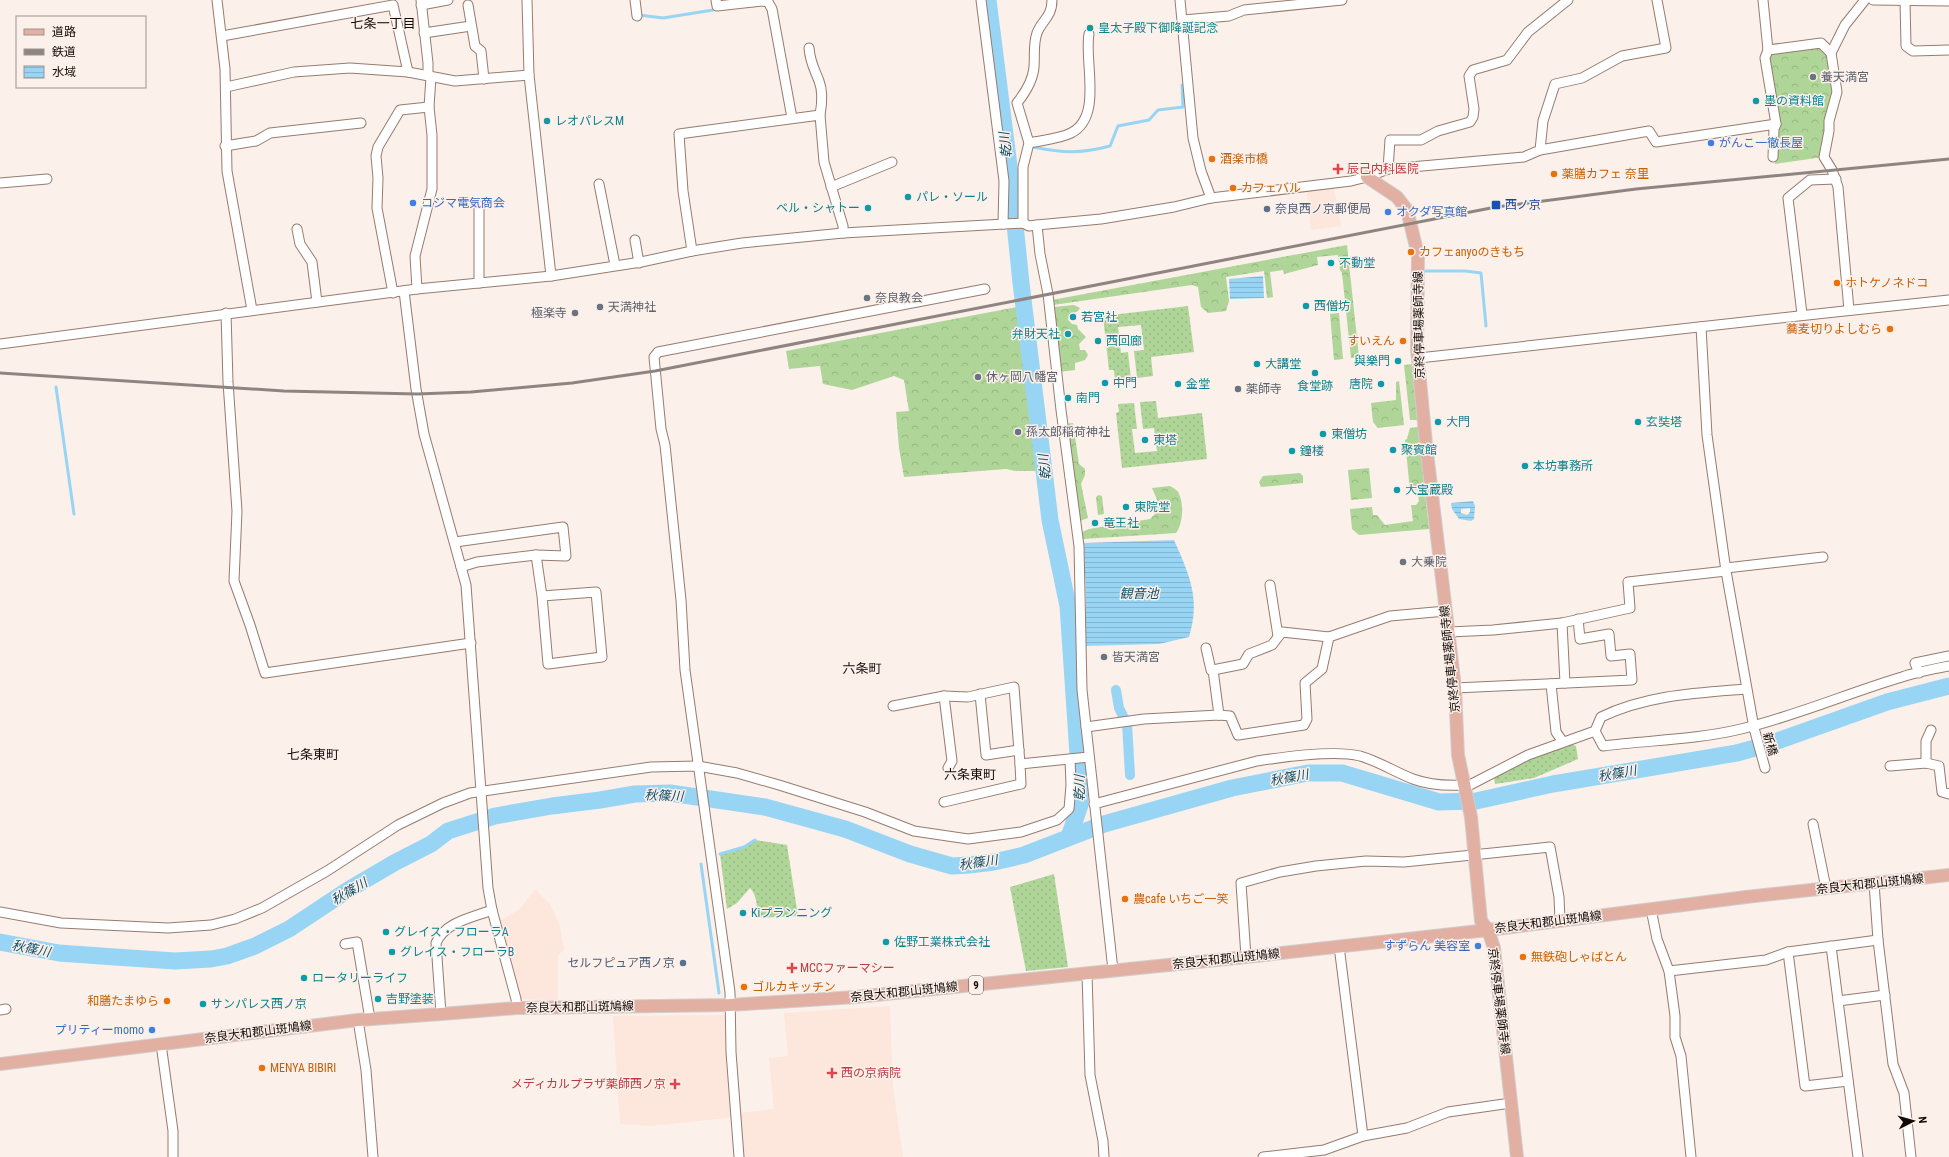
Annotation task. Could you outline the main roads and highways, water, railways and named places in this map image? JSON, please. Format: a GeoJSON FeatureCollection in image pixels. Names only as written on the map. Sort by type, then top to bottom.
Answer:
{"type":"FeatureCollection","features":[{"type":"Feature","properties":{"kind":"main road","name":"京終停車場薬師寺線"},"geometry":{"type":"LineString","coordinates":[[1367,177],[1397,197],[1407,210],[1418,255],[1416,330],[1432,511],[1449,632],[1455,688],[1458,755],[1471,816],[1476,855],[1481,921],[1488,930],[1494,948],[1517,1157]]}},
{"type":"Feature","properties":{"kind":"main road","name":"奈良大和郡山斑鳩線"},"geometry":{"type":"LineString","coordinates":[[0,1064],[364,1020],[517,1008],[730,1004],[856,997],[1086,974],[1488,930],[1826,888],[1949,875]]}},
{"type":"Feature","properties":{"kind":"water"},"geometry":{"type":"Polygon","coordinates":[[[1263,276],[1264,298],[1230,299],[1229,279],[1263,276]]]}},
{"type":"Feature","properties":{"kind":"water"},"geometry":{"type":"Polygon","coordinates":[[[1473,501],[1475,506],[1474,519],[1471,521],[1459,519],[1452,509],[1451,503],[1473,501]],[[1470,508],[1461,509],[1461,513],[1467,515],[1470,512],[1470,508]]]}},
{"type":"Feature","properties":{"kind":"water","name":"観音池"},"geometry":{"type":"Polygon","coordinates":[[[1174,540],[1192,587],[1194,611],[1189,637],[1159,644],[1085,646],[1086,599],[1084,543],[1174,540]]]}},
{"type":"Feature","properties":{"kind":"waterway","name":"乾川"},"geometry":{"type":"LineString","coordinates":[[988,0],[1050,520],[1068,606],[1080,784],[1080,805],[1069,837]]}},
{"type":"Feature","properties":{"kind":"waterway"},"geometry":{"type":"LineString","coordinates":[[639,15],[663,18],[713,10]]}},
{"type":"Feature","properties":{"kind":"waterway"},"geometry":{"type":"LineString","coordinates":[[1033,147],[1072,152],[1110,146],[1118,126],[1149,120],[1158,110],[1183,107],[1182,85]]}},
{"type":"Feature","properties":{"kind":"waterway"},"geometry":{"type":"LineString","coordinates":[[1426,271],[1465,271],[1481,273],[1486,326]]}},
{"type":"Feature","properties":{"kind":"waterway"},"geometry":{"type":"LineString","coordinates":[[56,387],[74,514]]}},
{"type":"Feature","properties":{"kind":"waterway","name":"秋篠川"},"geometry":{"type":"LineString","coordinates":[[0,942],[59,953],[175,961],[211,959],[227,956],[255,946],[289,929],[348,890],[394,863],[431,844],[448,831],[495,816],[635,794],[670,793],[765,807],[845,829],[910,854],[952,866],[969,865],[994,862],[1024,855],[1104,824],[1232,788],[1308,773],[1342,773],[1439,802],[1476,801],[1553,784],[1737,753],[1769,744],[1887,702],[1949,686]]}},
{"type":"Feature","properties":{"kind":"waterway"},"geometry":{"type":"LineString","coordinates":[[1116,690],[1119,708],[1127,724],[1130,775]]}},
{"type":"Feature","properties":{"kind":"waterway"},"geometry":{"type":"LineString","coordinates":[[720,854],[744,847],[755,840]]}},
{"type":"Feature","properties":{"kind":"waterway"},"geometry":{"type":"LineString","coordinates":[[701,864],[719,993]]}},
{"type":"Feature","properties":{"kind":"railway"},"geometry":{"type":"LineString","coordinates":[[0,373],[284,391],[417,394],[471,392],[572,383],[655,371],[1496,207],[1636,189],[1949,159]]}},
{"type":"Feature","properties":{"kind":"place","name":"皇太子殿下御降誕記念"},"geometry":{"type":"Point","coordinates":[1090,28]}},
{"type":"Feature","properties":{"kind":"place","name":"養天満宮"},"geometry":{"type":"Point","coordinates":[1813,77]}},
{"type":"Feature","properties":{"kind":"place","name":"墨の資料館"},"geometry":{"type":"Point","coordinates":[1756,101]}},
{"type":"Feature","properties":{"kind":"place","name":"レオパレスM"},"geometry":{"type":"Point","coordinates":[547,121]}},
{"type":"Feature","properties":{"kind":"place","name":"がんこ一徹長屋"},"geometry":{"type":"Point","coordinates":[1711,143]}},
{"type":"Feature","properties":{"kind":"place","name":"酒楽市橋"},"geometry":{"type":"Point","coordinates":[1212,159]}},
{"type":"Feature","properties":{"kind":"place","name":"辰己内科医院"},"geometry":{"type":"Point","coordinates":[1338,169]}},
{"type":"Feature","properties":{"kind":"place","name":"薬膳カフェ 奈里"},"geometry":{"type":"Point","coordinates":[1554,174]}},
{"type":"Feature","properties":{"kind":"place","name":"カフェバル"},"geometry":{"type":"Point","coordinates":[1233,188]}},
{"type":"Feature","properties":{"kind":"place","name":"パレ・ソール"},"geometry":{"type":"Point","coordinates":[908,197]}},
{"type":"Feature","properties":{"kind":"place","name":"コジマ電気商会"},"geometry":{"type":"Point","coordinates":[413,203]}},
{"type":"Feature","properties":{"kind":"place","name":"西ノ京"},"geometry":{"type":"Point","coordinates":[1496,205]}},
{"type":"Feature","properties":{"kind":"place","name":"ベル・シャトー"},"geometry":{"type":"Point","coordinates":[868,208]}},
{"type":"Feature","properties":{"kind":"place","name":"奈良西ノ京郵便局"},"geometry":{"type":"Point","coordinates":[1267,209]}},
{"type":"Feature","properties":{"kind":"place","name":"オクダ写真館"},"geometry":{"type":"Point","coordinates":[1388,212]}},
{"type":"Feature","properties":{"kind":"place","name":"カフェanyoのきもち"},"geometry":{"type":"Point","coordinates":[1411,252]}},
{"type":"Feature","properties":{"kind":"place","name":"不動堂"},"geometry":{"type":"Point","coordinates":[1331,263]}},
{"type":"Feature","properties":{"kind":"place","name":"ホトケノネドコ"},"geometry":{"type":"Point","coordinates":[1837,283]}},
{"type":"Feature","properties":{"kind":"place","name":"奈良教会"},"geometry":{"type":"Point","coordinates":[867,298]}},
{"type":"Feature","properties":{"kind":"place","name":"西僧坊"},"geometry":{"type":"Point","coordinates":[1306,306]}},
{"type":"Feature","properties":{"kind":"place","name":"天満神社"},"geometry":{"type":"Point","coordinates":[600,307]}},
{"type":"Feature","properties":{"kind":"place","name":"極楽寺"},"geometry":{"type":"Point","coordinates":[575,313]}},
{"type":"Feature","properties":{"kind":"place","name":"若宮社"},"geometry":{"type":"Point","coordinates":[1073,317]}},
{"type":"Feature","properties":{"kind":"place","name":"蕎麦切りよしむら"},"geometry":{"type":"Point","coordinates":[1890,329]}},
{"type":"Feature","properties":{"kind":"place","name":"弁財天社"},"geometry":{"type":"Point","coordinates":[1068,334]}},
{"type":"Feature","properties":{"kind":"place","name":"西回廊"},"geometry":{"type":"Point","coordinates":[1098,341]}},
{"type":"Feature","properties":{"kind":"place","name":"すいえん"},"geometry":{"type":"Point","coordinates":[1403,341]}},
{"type":"Feature","properties":{"kind":"place","name":"與樂門"},"geometry":{"type":"Point","coordinates":[1398,361]}},
{"type":"Feature","properties":{"kind":"place","name":"大講堂"},"geometry":{"type":"Point","coordinates":[1257,364]}},
{"type":"Feature","properties":{"kind":"place","name":"食堂跡"},"geometry":{"type":"Point","coordinates":[1315,373]}},
{"type":"Feature","properties":{"kind":"place","name":"休ヶ岡八幡宮"},"geometry":{"type":"Point","coordinates":[978,377]}},
{"type":"Feature","properties":{"kind":"place","name":"中門"},"geometry":{"type":"Point","coordinates":[1105,383]}},
{"type":"Feature","properties":{"kind":"place","name":"金堂"},"geometry":{"type":"Point","coordinates":[1178,384]}},
{"type":"Feature","properties":{"kind":"place","name":"唐院"},"geometry":{"type":"Point","coordinates":[1381,384]}},
{"type":"Feature","properties":{"kind":"place","name":"薬師寺"},"geometry":{"type":"Point","coordinates":[1238,389]}},
{"type":"Feature","properties":{"kind":"place","name":"南門"},"geometry":{"type":"Point","coordinates":[1068,398]}},
{"type":"Feature","properties":{"kind":"place","name":"大門"},"geometry":{"type":"Point","coordinates":[1438,422]}},
{"type":"Feature","properties":{"kind":"place","name":"玄奘塔"},"geometry":{"type":"Point","coordinates":[1638,422]}},
{"type":"Feature","properties":{"kind":"place","name":"孫太郎稲荷神社"},"geometry":{"type":"Point","coordinates":[1018,432]}},
{"type":"Feature","properties":{"kind":"place","name":"東僧坊"},"geometry":{"type":"Point","coordinates":[1323,434]}},
{"type":"Feature","properties":{"kind":"place","name":"東塔"},"geometry":{"type":"Point","coordinates":[1145,440]}},
{"type":"Feature","properties":{"kind":"place","name":"聚賓館"},"geometry":{"type":"Point","coordinates":[1393,450]}},
{"type":"Feature","properties":{"kind":"place","name":"鐘楼"},"geometry":{"type":"Point","coordinates":[1292,451]}},
{"type":"Feature","properties":{"kind":"place","name":"本坊事務所"},"geometry":{"type":"Point","coordinates":[1525,466]}},
{"type":"Feature","properties":{"kind":"place","name":"大宝蔵殿"},"geometry":{"type":"Point","coordinates":[1397,490]}},
{"type":"Feature","properties":{"kind":"place","name":"東院堂"},"geometry":{"type":"Point","coordinates":[1126,507]}},
{"type":"Feature","properties":{"kind":"place","name":"竜王社"},"geometry":{"type":"Point","coordinates":[1095,523]}},
{"type":"Feature","properties":{"kind":"place","name":"大乗院"},"geometry":{"type":"Point","coordinates":[1403,562]}},
{"type":"Feature","properties":{"kind":"place","name":"皆天満宮"},"geometry":{"type":"Point","coordinates":[1104,657]}},
{"type":"Feature","properties":{"kind":"place","name":"農cafe いちご一笑"},"geometry":{"type":"Point","coordinates":[1125,899]}},
{"type":"Feature","properties":{"kind":"place","name":"Kiプランニング"},"geometry":{"type":"Point","coordinates":[743,913]}},
{"type":"Feature","properties":{"kind":"place","name":"グレイス・フローラA"},"geometry":{"type":"Point","coordinates":[386,932]}},
{"type":"Feature","properties":{"kind":"place","name":"佐野工業株式会社"},"geometry":{"type":"Point","coordinates":[886,942]}},
{"type":"Feature","properties":{"kind":"place","name":"すずらん 美容室"},"geometry":{"type":"Point","coordinates":[1478,946]}},
{"type":"Feature","properties":{"kind":"place","name":"グレイス・フローラB"},"geometry":{"type":"Point","coordinates":[392,952]}},
{"type":"Feature","properties":{"kind":"place","name":"無鉄砲しゃばとん"},"geometry":{"type":"Point","coordinates":[1523,957]}},
{"type":"Feature","properties":{"kind":"place","name":"セルフピュア西ノ京"},"geometry":{"type":"Point","coordinates":[683,963]}},
{"type":"Feature","properties":{"kind":"place","name":"MCCファーマシー"},"geometry":{"type":"Point","coordinates":[792,968]}},
{"type":"Feature","properties":{"kind":"place","name":"ロータリーライフ"},"geometry":{"type":"Point","coordinates":[304,978]}},
{"type":"Feature","properties":{"kind":"place","name":"ゴルカキッチン"},"geometry":{"type":"Point","coordinates":[744,987]}},
{"type":"Feature","properties":{"kind":"place","name":"吉野塗装"},"geometry":{"type":"Point","coordinates":[378,999]}},
{"type":"Feature","properties":{"kind":"place","name":"和膳たまゆら"},"geometry":{"type":"Point","coordinates":[167,1001]}},
{"type":"Feature","properties":{"kind":"place","name":"サンパレス西ノ京"},"geometry":{"type":"Point","coordinates":[203,1004]}},
{"type":"Feature","properties":{"kind":"place","name":"プリティーmomo"},"geometry":{"type":"Point","coordinates":[152,1030]}},
{"type":"Feature","properties":{"kind":"place","name":"MENYA BIBIRI"},"geometry":{"type":"Point","coordinates":[262,1068]}},
{"type":"Feature","properties":{"kind":"place","name":"西の京病院"},"geometry":{"type":"Point","coordinates":[832,1073]}},
{"type":"Feature","properties":{"kind":"place","name":"メディカルプラザ薬師西ノ京"},"geometry":{"type":"Point","coordinates":[675,1084]}},
{"type":"Feature","properties":{"kind":"district","name":"七条一丁目"},"geometry":{"type":"Point","coordinates":[383,23]}},
{"type":"Feature","properties":{"kind":"district","name":"六条町"},"geometry":{"type":"Point","coordinates":[862,668]}},
{"type":"Feature","properties":{"kind":"district","name":"七条東町"},"geometry":{"type":"Point","coordinates":[313,754]}},
{"type":"Feature","properties":{"kind":"district","name":"六条東町"},"geometry":{"type":"Point","coordinates":[970,774]}}]}
